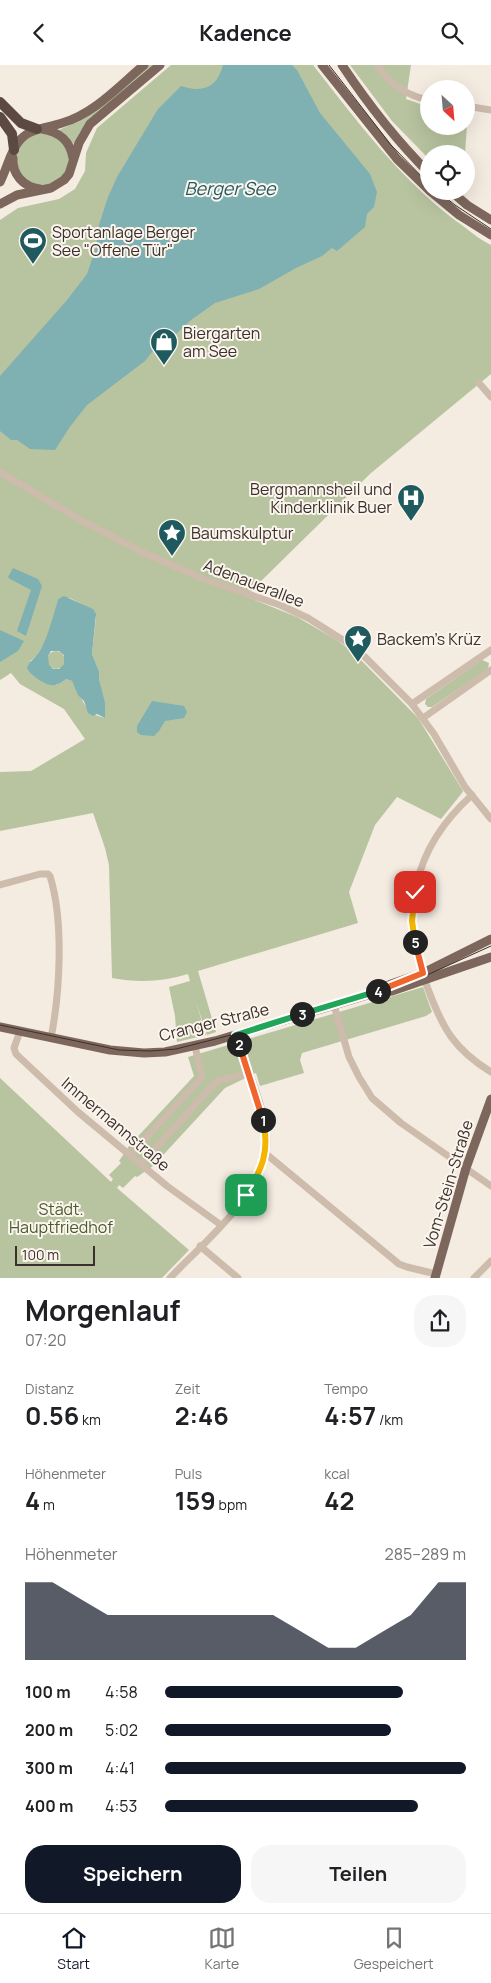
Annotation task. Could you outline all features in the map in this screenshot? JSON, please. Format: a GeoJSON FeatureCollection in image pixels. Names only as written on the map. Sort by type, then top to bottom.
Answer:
{"type":"FeatureCollection","features":[{"type":"Feature","properties":{"kind":"highway"},"geometry":{"type":"LineString","coordinates":[[0,102],[21,123],[38,129]]}},
{"type":"Feature","properties":{"kind":"highway"},"geometry":{"type":"LineString","coordinates":[[0,117],[12,134],[14,151]]}},
{"type":"Feature","properties":{"kind":"main road"},"geometry":{"type":"LineString","coordinates":[[0,182],[20,139],[38,129],[63,123],[87,112],[144,65]]}},
{"type":"Feature","properties":{"kind":"main road"},"geometry":{"type":"LineString","coordinates":[[72,158],[90,124],[160,65]]}},
{"type":"Feature","properties":{"kind":"main road"},"geometry":{"type":"LineString","coordinates":[[322,65],[396,159],[420,182]]}},
{"type":"Feature","properties":{"kind":"main road"},"geometry":{"type":"LineString","coordinates":[[342,65],[364,98],[402,146],[420,164]]}},
{"type":"Feature","properties":{"kind":"main road"},"geometry":{"type":"LineString","coordinates":[[0,204],[18,195],[51,188],[64,180],[72,166],[71,150],[62,137],[56,133],[38,129]]}},
{"type":"Feature","properties":{"kind":"main road"},"geometry":{"type":"LineString","coordinates":[[14,151],[14,168],[17,175],[28,186],[43,190]]}},
{"type":"Feature","properties":{"kind":"main road"},"geometry":{"type":"LineString","coordinates":[[440,200],[459,215],[491,235]]}},
{"type":"Feature","properties":{"kind":"main road"},"geometry":{"type":"LineString","coordinates":[[463,200],[491,220]]}},
{"type":"Feature","properties":{"kind":"main road","name":"Cranger Straße"},"geometry":{"type":"LineString","coordinates":[[0,1027],[110,1050],[136,1053],[165,1052],[236,1035],[374,993],[392,991],[424,977],[491,939]]}},
{"type":"Feature","properties":{"kind":"main road","name":"Cranger Straße"},"geometry":{"type":"LineString","coordinates":[[424,977],[491,957]]}},
{"type":"Feature","properties":{"kind":"main road","name":"Vom-Stein-Straße"},"geometry":{"type":"LineString","coordinates":[[435,1276],[466,1168],[491,1099]]}},
{"type":"Feature","properties":{"kind":"street"},"geometry":{"type":"LineString","coordinates":[[377,65],[396,86],[411,95],[420,98]]}},
{"type":"Feature","properties":{"kind":"street"},"geometry":{"type":"LineString","coordinates":[[475,107],[491,110]]}},
{"type":"Feature","properties":{"kind":"street"},"geometry":{"type":"LineString","coordinates":[[479,383],[491,397]]}},
{"type":"Feature","properties":{"kind":"street","name":"Adenauerallee"},"geometry":{"type":"LineString","coordinates":[[0,471],[77,518],[144,553],[204,579],[280,605],[332,633],[363,655],[412,705],[423,718],[472,795],[491,819]]}},
{"type":"Feature","properties":{"kind":"street"},"geometry":{"type":"LineString","coordinates":[[412,705],[490,652]]}},
{"type":"Feature","properties":{"kind":"street"},"geometry":{"type":"LineString","coordinates":[[423,718],[491,670]]}},
{"type":"Feature","properties":{"kind":"street"},"geometry":{"type":"LineString","coordinates":[[472,795],[456,809],[430,844],[416,883],[412,928],[424,977],[438,1017],[449,1034],[472,1058],[491,1072]]}},
{"type":"Feature","properties":{"kind":"street"},"geometry":{"type":"LineString","coordinates":[[0,885],[40,873],[48,873],[50,876],[59,935],[58,977],[50,1038]]}},
{"type":"Feature","properties":{"kind":"street"},"geometry":{"type":"LineString","coordinates":[[334,1005],[349,1057],[372,1098],[401,1123],[491,1185]]}},
{"type":"Feature","properties":{"kind":"street","name":"Immermannstraße"},"geometry":{"type":"LineString","coordinates":[[20,1031],[14,1048],[16,1054],[78,1112],[167,1186],[221,1225]]}},
{"type":"Feature","properties":{"kind":"street"},"geometry":{"type":"LineString","coordinates":[[170,1278],[221,1225],[246,1195],[256,1179],[266,1153],[267,1139],[264,1122],[236,1035]]}},
{"type":"Feature","properties":{"kind":"street"},"geometry":{"type":"LineString","coordinates":[[130,1155],[202,1077],[195,1046]]}},
{"type":"Feature","properties":{"kind":"street"},"geometry":{"type":"LineString","coordinates":[[141,1164],[216,1082],[248,1073]]}},
{"type":"Feature","properties":{"kind":"street"},"geometry":{"type":"LineString","coordinates":[[266,1153],[399,1264],[435,1276]]}},
{"type":"Feature","properties":{"kind":"street"},"geometry":{"type":"LineString","coordinates":[[200,1246],[238,1278]]}},
{"type":"Feature","properties":{"kind":"street"},"geometry":{"type":"LineString","coordinates":[[474,1278],[491,1261]]}},
{"type":"Feature","properties":{"kind":"green space"},"geometry":{"type":"Polygon","coordinates":[[[149,65],[155,65],[92,118],[80,132],[74,144],[59,130],[83,119],[149,65]]]}},
{"type":"Feature","properties":{"kind":"green space"},"geometry":{"type":"Polygon","coordinates":[[[171,65],[313,65],[397,168],[420,190],[420,200],[431,200],[477,237],[491,245],[491,374],[371,473],[247,597],[297,617],[353,652],[418,718],[463,791],[441,819],[397,797],[375,825],[349,892],[358,923],[198,971],[216,1032],[207,1035],[196,1002],[206,1035],[177,1042],[175,1016],[169,987],[190,981],[188,974],[150,981],[112,978],[109,865],[93,813],[0,831],[0,772],[31,771],[85,739],[64,709],[20,684],[11,673],[0,680],[0,220],[18,208],[59,199],[75,189],[85,171],[86,153],[97,128],[171,65]],[[70,598],[58,599],[45,642],[36,656],[30,661],[56,685],[66,679],[72,681],[86,707],[95,715],[105,718],[99,671],[92,654],[96,617],[89,608],[70,598]]]}},
{"type":"Feature","properties":{"kind":"green space"},"geometry":{"type":"Polygon","coordinates":[[[350,65],[411,65],[406,99],[420,104],[420,135],[466,135],[466,145],[420,145],[420,150],[392,121],[350,65]]]}},
{"type":"Feature","properties":{"kind":"green space"},"geometry":{"type":"Polygon","coordinates":[[[46,132],[64,143],[69,157],[67,171],[63,177],[49,185],[33,185],[19,175],[15,153],[31,134],[46,132]]]}},
{"type":"Feature","properties":{"kind":"green space"},"geometry":{"type":"Polygon","coordinates":[[[56,651],[62,654],[65,660],[62,666],[56,669],[50,666],[47,660],[50,654],[56,651]]]}},
{"type":"Feature","properties":{"kind":"green space"},"geometry":{"type":"Polygon","coordinates":[[[482,660],[489,663],[488,669],[432,707],[428,707],[425,704],[426,699],[482,660]]]}},
{"type":"Feature","properties":{"kind":"green space","name":"Städt. Hauptfriedhof"},"geometry":{"type":"Polygon","coordinates":[[[423,987],[432,1012],[426,1016],[302,1053],[300,1060],[304,1073],[260,1086],[256,1073],[225,1088],[153,1166],[137,1177],[135,1176],[123,1188],[119,1185],[117,1188],[189,1250],[162,1278],[0,1278],[0,1078],[111,1182],[113,1179],[109,1175],[121,1163],[119,1161],[129,1146],[194,1076],[188,1057],[423,987]]]}},
{"type":"Feature","properties":{"kind":"water","name":"Berger See"},"geometry":{"type":"Polygon","coordinates":[[[223,65],[292,65],[297,70],[320,113],[370,174],[377,192],[374,207],[367,214],[365,227],[337,251],[332,248],[322,256],[259,289],[215,303],[191,320],[160,349],[152,352],[145,361],[87,405],[55,450],[30,449],[17,440],[11,440],[0,431],[0,376],[67,300],[87,274],[96,247],[99,225],[108,197],[117,177],[158,109],[181,86],[196,89],[213,84],[223,65]]]}},
{"type":"Feature","properties":{"kind":"water"},"geometry":{"type":"Polygon","coordinates":[[[13,568],[38,579],[42,586],[26,636],[17,631],[31,590],[8,577],[13,568]]]}},
{"type":"Feature","properties":{"kind":"water"},"geometry":{"type":"Polygon","coordinates":[[[64,596],[93,609],[96,614],[92,654],[99,671],[105,703],[105,718],[97,714],[93,716],[88,713],[84,701],[78,695],[72,681],[66,679],[55,685],[48,684],[35,677],[27,668],[44,643],[58,599],[64,596]],[[51,651],[48,656],[49,665],[53,669],[59,669],[64,664],[64,655],[59,651],[51,651]]]}},
{"type":"Feature","properties":{"kind":"water"},"geometry":{"type":"Polygon","coordinates":[[[0,630],[24,641],[18,651],[0,662],[0,630]]]}},
{"type":"Feature","properties":{"kind":"water"},"geometry":{"type":"Polygon","coordinates":[[[152,701],[184,706],[187,712],[184,718],[165,721],[154,736],[141,735],[137,732],[137,726],[152,701]]]}},
{"type":"Feature","properties":{"kind":"tram line"},"geometry":{"type":"LineString","coordinates":[[329,65],[391,145],[420,175]]}},
{"type":"Feature","properties":{"kind":"tram line"},"geometry":{"type":"LineString","coordinates":[[449,200],[491,229]]}},
{"type":"Feature","properties":{"kind":"tram line"},"geometry":{"type":"LineString","coordinates":[[0,1025],[119,1050],[151,1051],[176,1049],[235,1034],[427,975],[491,946]]}},
{"type":"Feature","properties":{"kind":"place","name":"Sportanlage Berger See \"Offene Tür\""},"geometry":{"type":"Point","coordinates":[33,265]}},
{"type":"Feature","properties":{"kind":"place","name":"Biergarten am See"},"geometry":{"type":"Point","coordinates":[164,366]}},
{"type":"Feature","properties":{"kind":"place","name":"Bergmannsheil und Kinderklinik Buer"},"geometry":{"type":"Point","coordinates":[411,522]}},
{"type":"Feature","properties":{"kind":"place","name":"Baumskulptur"},"geometry":{"type":"Point","coordinates":[172,557]}},
{"type":"Feature","properties":{"kind":"place","name":"Backem's Krüz"},"geometry":{"type":"Point","coordinates":[358,663]}},
{"type":"Feature","properties":{"kind":"route"},"geometry":{"type":"LineString","coordinates":[[246,1195],[262,1167],[267,1139],[258,1100],[236,1035],[374,993],[391,984],[423,973],[412,928],[415,892]]}}]}
